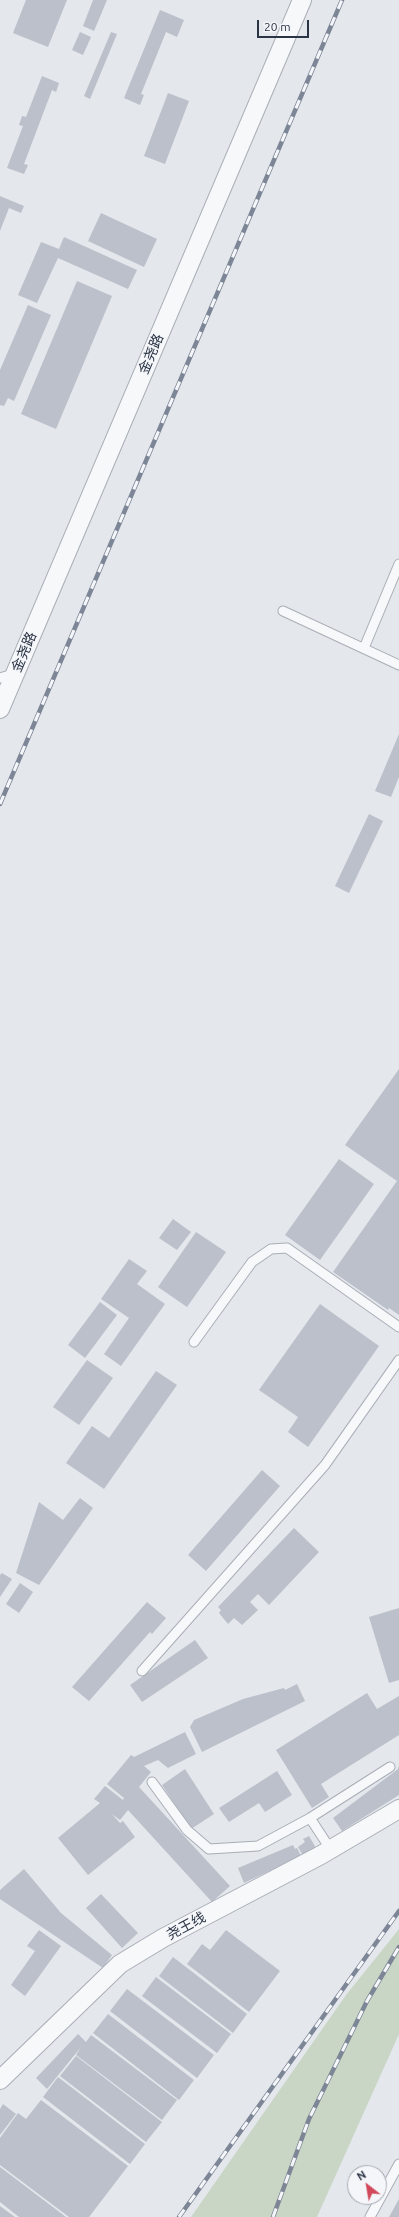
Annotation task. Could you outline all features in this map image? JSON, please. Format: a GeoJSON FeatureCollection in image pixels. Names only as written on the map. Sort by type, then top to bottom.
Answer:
{"type":"FeatureCollection","features":[{"type":"Feature","properties":{"kind":"street","name":"金尧路"},"geometry":{"type":"LineString","coordinates":[[0,709],[8,675],[302,0]]}},
{"type":"Feature","properties":{"kind":"street","name":"尧王线"},"geometry":{"type":"LineString","coordinates":[[0,2080],[120,1964],[163,1938],[331,1850],[399,1809]]}},
{"type":"Feature","properties":{"kind":"lane"},"geometry":{"type":"LineString","coordinates":[[364,648],[399,564]]}},
{"type":"Feature","properties":{"kind":"lane"},"geometry":{"type":"LineString","coordinates":[[283,612],[399,665]]}},
{"type":"Feature","properties":{"kind":"lane"},"geometry":{"type":"LineString","coordinates":[[194,1342],[252,1262],[271,1249],[287,1248],[399,1327]]}},
{"type":"Feature","properties":{"kind":"lane"},"geometry":{"type":"LineString","coordinates":[[142,1671],[325,1465],[399,1360]]}},
{"type":"Feature","properties":{"kind":"lane"},"geometry":{"type":"LineString","coordinates":[[152,1782],[187,1830],[209,1849],[258,1846],[310,1818],[390,1767]]}},
{"type":"Feature","properties":{"kind":"lane"},"geometry":{"type":"LineString","coordinates":[[310,1818],[331,1850]]}},
{"type":"Feature","properties":{"kind":"lane"},"geometry":{"type":"LineString","coordinates":[[370,2217],[399,2164]]}},
{"type":"Feature","properties":{"kind":"green space"},"geometry":{"type":"Polygon","coordinates":[[[399,1929],[399,2034],[317,2217],[191,2217],[346,1995],[399,1929]]]}},
{"type":"Feature","properties":{"kind":"building"},"geometry":{"type":"Polygon","coordinates":[[[26,0],[67,0],[48,47],[13,33],[26,0]]]}},
{"type":"Feature","properties":{"kind":"building"},"geometry":{"type":"Polygon","coordinates":[[[93,0],[107,0],[94,31],[83,26],[93,0]]]}},
{"type":"Feature","properties":{"kind":"building"},"geometry":{"type":"Polygon","coordinates":[[[160,10],[184,20],[177,37],[166,32],[141,94],[144,95],[140,105],[124,98],[160,10]]]}},
{"type":"Feature","properties":{"kind":"building"},"geometry":{"type":"Polygon","coordinates":[[[80,32],[91,37],[83,55],[72,50],[80,32]]]}},
{"type":"Feature","properties":{"kind":"building"},"geometry":{"type":"Polygon","coordinates":[[[111,32],[117,34],[90,99],[84,96],[111,32]]]}},
{"type":"Feature","properties":{"kind":"building"},"geometry":{"type":"Polygon","coordinates":[[[42,76],[59,83],[56,92],[52,90],[24,164],[28,165],[24,174],[7,168],[23,126],[19,125],[22,116],[26,117],[42,76]]]}},
{"type":"Feature","properties":{"kind":"building"},"geometry":{"type":"Polygon","coordinates":[[[168,93],[189,101],[165,164],[144,156],[168,93]]]}},
{"type":"Feature","properties":{"kind":"building"},"geometry":{"type":"Polygon","coordinates":[[[0,196],[24,206],[21,213],[9,208],[0,231],[0,196]]]}},
{"type":"Feature","properties":{"kind":"building"},"geometry":{"type":"Polygon","coordinates":[[[101,213],[157,239],[144,267],[88,241],[101,213]]]}},
{"type":"Feature","properties":{"kind":"building"},"geometry":{"type":"Polygon","coordinates":[[[64,237],[137,270],[128,289],[58,258],[37,303],[18,295],[41,242],[59,249],[64,237]]]}},
{"type":"Feature","properties":{"kind":"building"},"geometry":{"type":"Polygon","coordinates":[[[77,281],[112,296],[56,429],[21,414],[77,281]]]}},
{"type":"Feature","properties":{"kind":"building"},"geometry":{"type":"Polygon","coordinates":[[[28,305],[51,315],[14,401],[8,398],[4,406],[0,405],[0,370],[28,305]]]}},
{"type":"Feature","properties":{"kind":"building"},"geometry":{"type":"Polygon","coordinates":[[[399,734],[399,777],[391,797],[375,791],[399,734]]]}},
{"type":"Feature","properties":{"kind":"building"},"geometry":{"type":"Polygon","coordinates":[[[369,814],[383,821],[349,893],[335,886],[369,814]]]}},
{"type":"Feature","properties":{"kind":"building"},"geometry":{"type":"Polygon","coordinates":[[[399,1069],[399,1315],[389,1308],[388,1310],[333,1272],[397,1181],[345,1145],[399,1069]]]}},
{"type":"Feature","properties":{"kind":"building"},"geometry":{"type":"Polygon","coordinates":[[[339,1159],[374,1184],[320,1260],[285,1235],[339,1159]]]}},
{"type":"Feature","properties":{"kind":"building"},"geometry":{"type":"Polygon","coordinates":[[[173,1219],[191,1232],[177,1250],[159,1238],[173,1219]]]}},
{"type":"Feature","properties":{"kind":"building"},"geometry":{"type":"Polygon","coordinates":[[[196,1232],[226,1252],[187,1307],[158,1287],[196,1232]]]}},
{"type":"Feature","properties":{"kind":"building"},"geometry":{"type":"Polygon","coordinates":[[[129,1259],[147,1271],[137,1284],[165,1304],[121,1366],[104,1354],[129,1318],[101,1299],[129,1259]]]}},
{"type":"Feature","properties":{"kind":"building"},"geometry":{"type":"Polygon","coordinates":[[[100,1302],[117,1315],[85,1358],[68,1345],[100,1302]]]}},
{"type":"Feature","properties":{"kind":"building"},"geometry":{"type":"Polygon","coordinates":[[[320,1304],[379,1346],[308,1447],[288,1432],[298,1417],[259,1390],[320,1304]]]}},
{"type":"Feature","properties":{"kind":"building"},"geometry":{"type":"Polygon","coordinates":[[[87,1360],[113,1378],[79,1425],[53,1407],[87,1360]]]}},
{"type":"Feature","properties":{"kind":"building"},"geometry":{"type":"Polygon","coordinates":[[[156,1371],[177,1385],[104,1489],[66,1463],[92,1426],[109,1438],[156,1371]]]}},
{"type":"Feature","properties":{"kind":"building"},"geometry":{"type":"Polygon","coordinates":[[[262,1470],[280,1486],[206,1571],[188,1555],[262,1470]]]}},
{"type":"Feature","properties":{"kind":"building"},"geometry":{"type":"Polygon","coordinates":[[[80,1498],[93,1508],[39,1585],[16,1573],[39,1502],[63,1520],[80,1498]]]}},
{"type":"Feature","properties":{"kind":"building"},"geometry":{"type":"Polygon","coordinates":[[[294,1528],[319,1552],[269,1605],[258,1594],[250,1602],[258,1610],[242,1625],[234,1618],[228,1624],[219,1613],[221,1610],[218,1607],[294,1528]]]}},
{"type":"Feature","properties":{"kind":"building"},"geometry":{"type":"Polygon","coordinates":[[[2,1573],[12,1579],[0,1597],[0,1575],[2,1573]]]}},
{"type":"Feature","properties":{"kind":"building"},"geometry":{"type":"Polygon","coordinates":[[[20,1583],[33,1592],[19,1613],[6,1604],[20,1583]]]}},
{"type":"Feature","properties":{"kind":"building"},"geometry":{"type":"Polygon","coordinates":[[[147,1602],[166,1618],[152,1634],[150,1632],[89,1701],[72,1687],[147,1602]]]}},
{"type":"Feature","properties":{"kind":"building"},"geometry":{"type":"Polygon","coordinates":[[[399,1608],[399,1680],[389,1683],[369,1617],[399,1608]]]}},
{"type":"Feature","properties":{"kind":"building"},"geometry":{"type":"Polygon","coordinates":[[[195,1640],[208,1658],[142,1702],[130,1685],[195,1640]]]}},
{"type":"Feature","properties":{"kind":"building"},"geometry":{"type":"Polygon","coordinates":[[[297,1684],[305,1701],[202,1752],[190,1727],[194,1720],[243,1699],[284,1688],[285,1690],[297,1684]]]}},
{"type":"Feature","properties":{"kind":"building"},"geometry":{"type":"Polygon","coordinates":[[[367,1693],[377,1709],[399,1696],[399,1735],[321,1784],[329,1797],[312,1808],[276,1750],[367,1693]]]}},
{"type":"Feature","properties":{"kind":"building"},"geometry":{"type":"Polygon","coordinates":[[[185,1732],[196,1754],[168,1768],[158,1760],[144,1766],[151,1772],[139,1787],[230,1886],[212,1902],[128,1810],[120,1820],[112,1814],[120,1823],[123,1821],[135,1837],[88,1875],[58,1838],[100,1803],[94,1799],[105,1786],[123,1800],[124,1798],[107,1784],[131,1755],[134,1757],[185,1732]]]}},
{"type":"Feature","properties":{"kind":"building"},"geometry":{"type":"Polygon","coordinates":[[[399,1765],[399,1795],[342,1831],[333,1818],[398,1769],[399,1765]]]}},
{"type":"Feature","properties":{"kind":"building"},"geometry":{"type":"Polygon","coordinates":[[[185,1769],[214,1814],[191,1829],[162,1785],[185,1769]]]}},
{"type":"Feature","properties":{"kind":"building"},"geometry":{"type":"Polygon","coordinates":[[[277,1771],[292,1795],[265,1812],[259,1803],[229,1822],[219,1808],[277,1771]]]}},
{"type":"Feature","properties":{"kind":"building"},"geometry":{"type":"Polygon","coordinates":[[[309,1836],[316,1848],[303,1856],[298,1847],[305,1842],[303,1839],[309,1836]]]}},
{"type":"Feature","properties":{"kind":"building"},"geometry":{"type":"Polygon","coordinates":[[[293,1845],[295,1849],[297,1848],[301,1856],[244,1883],[238,1868],[293,1845]]]}},
{"type":"Feature","properties":{"kind":"building"},"geometry":{"type":"Polygon","coordinates":[[[24,1869],[61,1913],[112,1955],[103,1968],[0,1899],[0,1890],[24,1869]]]}},
{"type":"Feature","properties":{"kind":"building"},"geometry":{"type":"Polygon","coordinates":[[[101,1894],[138,1933],[122,1948],[86,1908],[101,1894]]]}},
{"type":"Feature","properties":{"kind":"building"},"geometry":{"type":"Polygon","coordinates":[[[39,1930],[61,1946],[25,1996],[11,1985],[35,1951],[27,1946],[39,1930]]]}},
{"type":"Feature","properties":{"kind":"building"},"geometry":{"type":"Polygon","coordinates":[[[226,1930],[280,1971],[249,2012],[187,1964],[202,1944],[210,1950],[226,1930]]]}},
{"type":"Feature","properties":{"kind":"building"},"geometry":{"type":"Polygon","coordinates":[[[173,1957],[247,2014],[233,2033],[159,1976],[173,1957]]]}},
{"type":"Feature","properties":{"kind":"building"},"geometry":{"type":"Polygon","coordinates":[[[156,1977],[231,2034],[217,2053],[142,1996],[156,1977]]]}},
{"type":"Feature","properties":{"kind":"building"},"geometry":{"type":"Polygon","coordinates":[[[127,1989],[214,2055],[197,2078],[110,2011],[127,1989]]]}},
{"type":"Feature","properties":{"kind":"building"},"geometry":{"type":"Polygon","coordinates":[[[108,2014],[194,2080],[179,2100],[93,2033],[108,2014]]]}},
{"type":"Feature","properties":{"kind":"building"},"geometry":{"type":"Polygon","coordinates":[[[78,2034],[86,2042],[91,2035],[177,2100],[162,2120],[76,2055],[81,2047],[47,2089],[36,2078],[78,2034]]]}},
{"type":"Feature","properties":{"kind":"building"},"geometry":{"type":"Polygon","coordinates":[[[76,2056],[162,2122],[146,2142],[60,2076],[76,2056]]]}},
{"type":"Feature","properties":{"kind":"building"},"geometry":{"type":"Polygon","coordinates":[[[58,2077],[145,2144],[130,2164],[43,2097],[58,2077]]]}},
{"type":"Feature","properties":{"kind":"building"},"geometry":{"type":"Polygon","coordinates":[[[41,2100],[128,2166],[89,2217],[69,2217],[0,2165],[0,2138],[18,2113],[26,2119],[41,2100]]]}},
{"type":"Feature","properties":{"kind":"building"},"geometry":{"type":"Polygon","coordinates":[[[3,2104],[16,2114],[0,2135],[0,2109],[3,2104]]]}},
{"type":"Feature","properties":{"kind":"building"},"geometry":{"type":"Polygon","coordinates":[[[0,2167],[66,2217],[19,2217],[0,2202],[0,2167]]]}},
{"type":"Feature","properties":{"kind":"building"},"geometry":{"type":"Polygon","coordinates":[[[399,2199],[399,2217],[389,2217],[399,2199]]]}},
{"type":"Feature","properties":{"kind":"building"},"geometry":{"type":"Polygon","coordinates":[[[0,2206],[15,2217],[0,2217],[0,2206]]]}},
{"type":"Feature","properties":{"kind":"railway"},"geometry":{"type":"LineString","coordinates":[[0,804],[342,0]]}},
{"type":"Feature","properties":{"kind":"railway"},"geometry":{"type":"LineString","coordinates":[[179,2217],[399,1911]]}},
{"type":"Feature","properties":{"kind":"railway"},"geometry":{"type":"LineString","coordinates":[[273,2217],[309,2119],[367,2001],[399,1947]]}}]}
